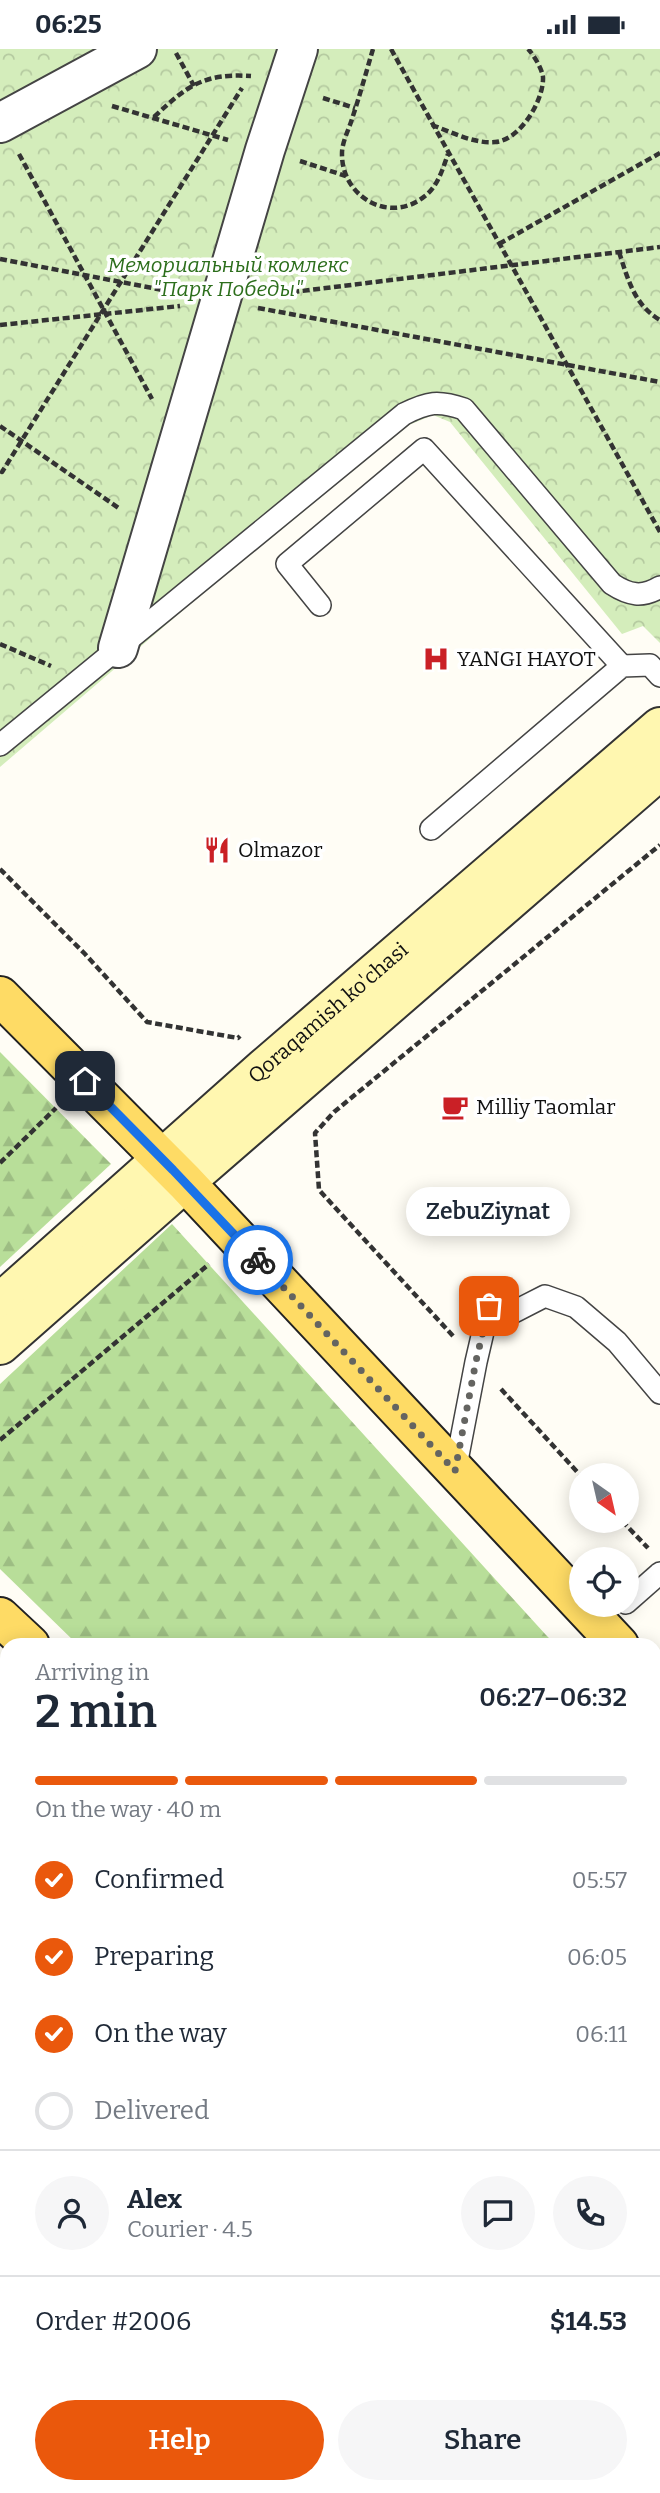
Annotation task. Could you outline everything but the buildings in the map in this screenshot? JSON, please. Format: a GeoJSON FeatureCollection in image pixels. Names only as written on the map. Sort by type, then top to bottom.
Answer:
{"type":"FeatureCollection","features":[{"type":"Feature","properties":{"kind":"main road","name":"Qoraqamish ko'chasi"},"geometry":{"type":"LineString","coordinates":[[0,1345],[173,1170],[660,727]]}},
{"type":"Feature","properties":{"kind":"main road","name":"Qoraqamish ko'chasi"},"geometry":{"type":"LineString","coordinates":[[0,1303],[173,1170],[660,770]]}},
{"type":"Feature","properties":{"kind":"main road"},"geometry":{"type":"LineString","coordinates":[[0,996],[173,1170],[455,1471],[618,1620]]}},
{"type":"Feature","properties":{"kind":"main road"},"geometry":{"type":"LineString","coordinates":[[0,1617],[22,1638]]}},
{"type":"Feature","properties":{"kind":"street"},"geometry":{"type":"LineString","coordinates":[[1,121],[137,49]]}},
{"type":"Feature","properties":{"kind":"street"},"geometry":{"type":"LineString","coordinates":[[118,648],[265,150],[298,49]]}},
{"type":"Feature","properties":{"kind":"lane"},"geometry":{"type":"LineString","coordinates":[[0,745],[404,414],[425,404],[445,403],[464,409],[612,584],[625,592],[638,595],[660,587]]}},
{"type":"Feature","properties":{"kind":"lane"},"geometry":{"type":"LineString","coordinates":[[320,605],[287,564],[424,449],[622,666]]}},
{"type":"Feature","properties":{"kind":"lane"},"geometry":{"type":"LineString","coordinates":[[431,828],[622,666],[650,664],[660,676]]}},
{"type":"Feature","properties":{"kind":"lane"},"geometry":{"type":"LineString","coordinates":[[455,1471],[476,1361],[495,1313],[545,1296],[576,1307],[617,1342],[660,1393]]}},
{"type":"Feature","properties":{"kind":"lane"},"geometry":{"type":"LineString","coordinates":[[618,1620],[660,1573]]}},
{"type":"Feature","properties":{"kind":"path"},"geometry":{"type":"LineString","coordinates":[[174,49],[194,86]]}},
{"type":"Feature","properties":{"kind":"path"},"geometry":{"type":"LineString","coordinates":[[373,49],[341,152],[346,176],[360,198],[378,207],[405,207],[426,196],[441,175],[448,153]]}},
{"type":"Feature","properties":{"kind":"path"},"geometry":{"type":"LineString","coordinates":[[391,49],[660,532]]}},
{"type":"Feature","properties":{"kind":"path"},"geometry":{"type":"LineString","coordinates":[[432,125],[467,138],[496,143],[523,128],[536,106],[543,77],[528,49]]}},
{"type":"Feature","properties":{"kind":"path"},"geometry":{"type":"LineString","coordinates":[[0,471],[2,472],[104,312],[256,67]]}},
{"type":"Feature","properties":{"kind":"path"},"geometry":{"type":"LineString","coordinates":[[60,91],[346,176]]}},
{"type":"Feature","properties":{"kind":"path"},"geometry":{"type":"LineString","coordinates":[[1,121],[177,446]]}},
{"type":"Feature","properties":{"kind":"path"},"geometry":{"type":"LineString","coordinates":[[499,244],[660,153]]}},
{"type":"Feature","properties":{"kind":"path"},"geometry":{"type":"LineString","coordinates":[[0,325],[660,247]]}},
{"type":"Feature","properties":{"kind":"path"},"geometry":{"type":"LineString","coordinates":[[619,252],[631,291],[648,313],[660,320]]}},
{"type":"Feature","properties":{"kind":"path"},"geometry":{"type":"LineString","coordinates":[[0,259],[660,382]]}},
{"type":"Feature","properties":{"kind":"path"},"geometry":{"type":"LineString","coordinates":[[0,426],[153,532]]}},
{"type":"Feature","properties":{"kind":"path"},"geometry":{"type":"LineString","coordinates":[[0,644],[81,678]]}},
{"type":"Feature","properties":{"kind":"path"},"geometry":{"type":"LineString","coordinates":[[569,1463],[319,1190],[315,1133],[334,1112],[660,845]]}},
{"type":"Feature","properties":{"kind":"path"},"geometry":{"type":"LineString","coordinates":[[0,869],[85,954],[147,1022],[238,1038]]}},
{"type":"Feature","properties":{"kind":"path"},"geometry":{"type":"LineString","coordinates":[[0,1163],[56,1108]]}},
{"type":"Feature","properties":{"kind":"path"},"geometry":{"type":"LineString","coordinates":[[0,1440],[209,1264]]}},
{"type":"Feature","properties":{"kind":"path"},"geometry":{"type":"LineString","coordinates":[[633,1533],[650,1552]]}},
{"type":"Feature","properties":{"kind":"green space","name":"Мемориальный комлекс \"Парк Победы\""},"geometry":{"type":"Polygon","coordinates":[[[0,49],[660,49],[660,643],[643,626],[622,634],[450,422],[433,415],[409,425],[188,606],[0,767],[0,49]]]}},
{"type":"Feature","properties":{"kind":"green space"},"geometry":{"type":"Polygon","coordinates":[[[0,1052],[111,1164],[0,1267],[0,1052]]]}},
{"type":"Feature","properties":{"kind":"green space"},"geometry":{"type":"Polygon","coordinates":[[[172,1224],[549,1638],[71,1638],[0,1569],[0,1384],[172,1224]]]}},
{"type":"Feature","properties":{"kind":"way so far"},"geometry":{"type":"LineString","coordinates":[[258,1260],[455,1471],[489,1306]]}},
{"type":"Feature","properties":{"kind":"place","name":"YANGI HAYOT"},"geometry":{"type":"Point","coordinates":[436,659]}},
{"type":"Feature","properties":{"kind":"place","name":"Olmazor"},"geometry":{"type":"Point","coordinates":[217,850]}},
{"type":"Feature","properties":{"kind":"place","name":"Milliy Taomlar"},"geometry":{"type":"Point","coordinates":[455,1107]}},
{"type":"Feature","properties":{"kind":"place","name":"ZebuZiynat"},"geometry":{"type":"Point","coordinates":[489,1306]}},
{"type":"Feature","properties":{"kind":"route"},"geometry":{"type":"LineString","coordinates":[[85,1081],[258,1260]]}}]}
